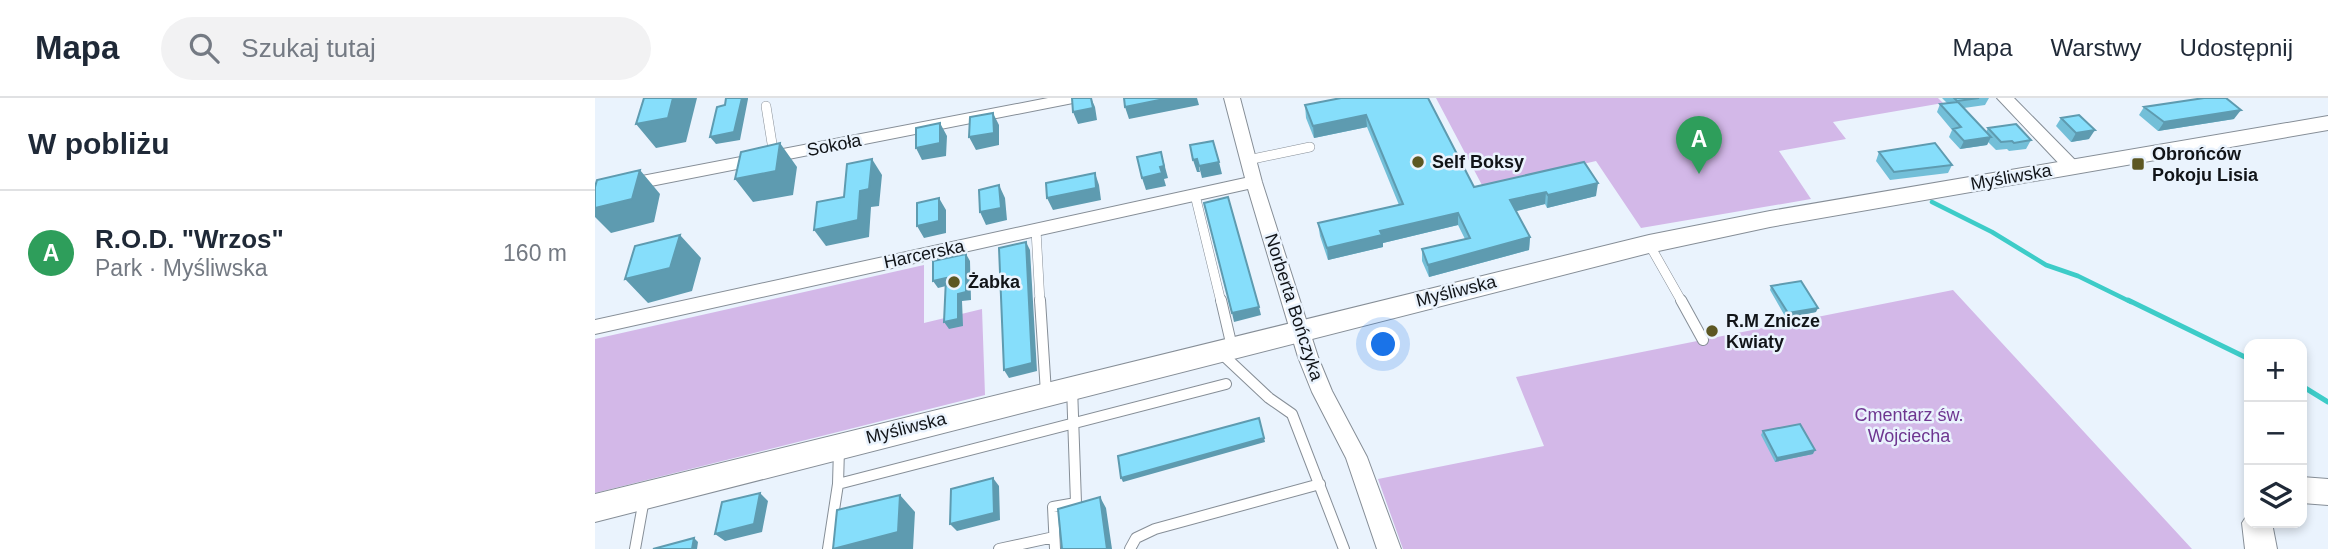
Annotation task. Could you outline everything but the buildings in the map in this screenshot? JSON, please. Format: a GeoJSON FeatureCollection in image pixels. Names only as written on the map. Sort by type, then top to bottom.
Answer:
{"type":"FeatureCollection","features":[{"type":"Feature","properties":{"kind":"street","name":"Sokoła"},"geometry":{"type":"LineString","coordinates":[[595,191],[704,162],[774,156],[1073,98]]}},
{"type":"Feature","properties":{"kind":"street","name":"Norberta Bończyka"},"geometry":{"type":"LineString","coordinates":[[1232,98],[1299,331],[1318,382],[1364,477],[1389,549]]}},
{"type":"Feature","properties":{"kind":"street"},"geometry":{"type":"LineString","coordinates":[[2005,98],[2072,167]]}},
{"type":"Feature","properties":{"kind":"street","name":"Myśliwska"},"geometry":{"type":"LineString","coordinates":[[595,508],[1649,244],[1770,219],[2328,123]]}},
{"type":"Feature","properties":{"kind":"street","name":"Harcerska"},"geometry":{"type":"LineString","coordinates":[[595,327],[1254,182]]}},
{"type":"Feature","properties":{"kind":"street"},"geometry":{"type":"LineString","coordinates":[[2307,491],[2328,492]]}},
{"type":"Feature","properties":{"kind":"street"},"geometry":{"type":"LineString","coordinates":[[2258,528],[2261,549]]}},
{"type":"Feature","properties":{"kind":"lane"},"geometry":{"type":"LineString","coordinates":[[765,106],[766,119],[773,138],[774,156]]}},
{"type":"Feature","properties":{"kind":"lane"},"geometry":{"type":"LineString","coordinates":[[1248,160],[1310,146]]}},
{"type":"Feature","properties":{"kind":"lane"},"geometry":{"type":"LineString","coordinates":[[1195,195],[1225,349],[1269,398],[1292,414],[1344,549]]}},
{"type":"Feature","properties":{"kind":"lane"},"geometry":{"type":"LineString","coordinates":[[1036,230],[1047,393]]}},
{"type":"Feature","properties":{"kind":"lane"},"geometry":{"type":"LineString","coordinates":[[1649,244],[1703,340]]}},
{"type":"Feature","properties":{"kind":"lane"},"geometry":{"type":"LineString","coordinates":[[838,484],[1226,384]]}},
{"type":"Feature","properties":{"kind":"lane"},"geometry":{"type":"LineString","coordinates":[[999,549],[1055,543],[1053,507],[1076,503],[1072,387]]}},
{"type":"Feature","properties":{"kind":"lane"},"geometry":{"type":"LineString","coordinates":[[828,549],[838,484],[839,445]]}},
{"type":"Feature","properties":{"kind":"lane"},"geometry":{"type":"LineString","coordinates":[[1130,549],[1136,538],[1155,529],[1320,484]]}},
{"type":"Feature","properties":{"kind":"lane"},"geometry":{"type":"LineString","coordinates":[[635,549],[645,495]]}},
{"type":"Feature","properties":{"kind":"green space"},"geometry":{"type":"Polygon","coordinates":[[[1436,98],[1938,98],[1943,103],[1833,122],[1846,139],[1779,151],[1811,199],[1641,228],[1596,161],[1483,187],[1436,98]]]}},
{"type":"Feature","properties":{"kind":"green space"},"geometry":{"type":"Polygon","coordinates":[[[924,265],[924,323],[982,309],[985,395],[595,493],[595,339],[924,265]]]}},
{"type":"Feature","properties":{"kind":"green space","name":"Cmentarz św. Wojciecha"},"geometry":{"type":"Polygon","coordinates":[[[1953,290],[2192,549],[1403,549],[1378,479],[1544,446],[1516,377],[1953,290]]]}},
{"type":"Feature","properties":{"kind":"waterway"},"geometry":{"type":"LineString","coordinates":[[1932,202],[1992,232],[2046,265],[2078,276],[2131,302]]}},
{"type":"Feature","properties":{"kind":"waterway"},"geometry":{"type":"LineString","coordinates":[[2128,300],[2244,357]]}},
{"type":"Feature","properties":{"kind":"waterway"},"geometry":{"type":"LineString","coordinates":[[2307,389],[2328,402]]}},
{"type":"Feature","properties":{"kind":"place","name":"Self Boksy"},"geometry":{"type":"Point","coordinates":[1418,162]}},
{"type":"Feature","properties":{"kind":"place","name":"Obrońców Pokoju Lisia"},"geometry":{"type":"Point","coordinates":[2138,164]}},
{"type":"Feature","properties":{"kind":"place","name":"R.O.D. \"Wrzos\""},"geometry":{"type":"Point","coordinates":[1699,174]}},
{"type":"Feature","properties":{"kind":"place","name":"Żabka"},"geometry":{"type":"Point","coordinates":[954,282]}},
{"type":"Feature","properties":{"kind":"place","name":"R.M Znicze Kwiaty"},"geometry":{"type":"Point","coordinates":[1712,331]}}]}
